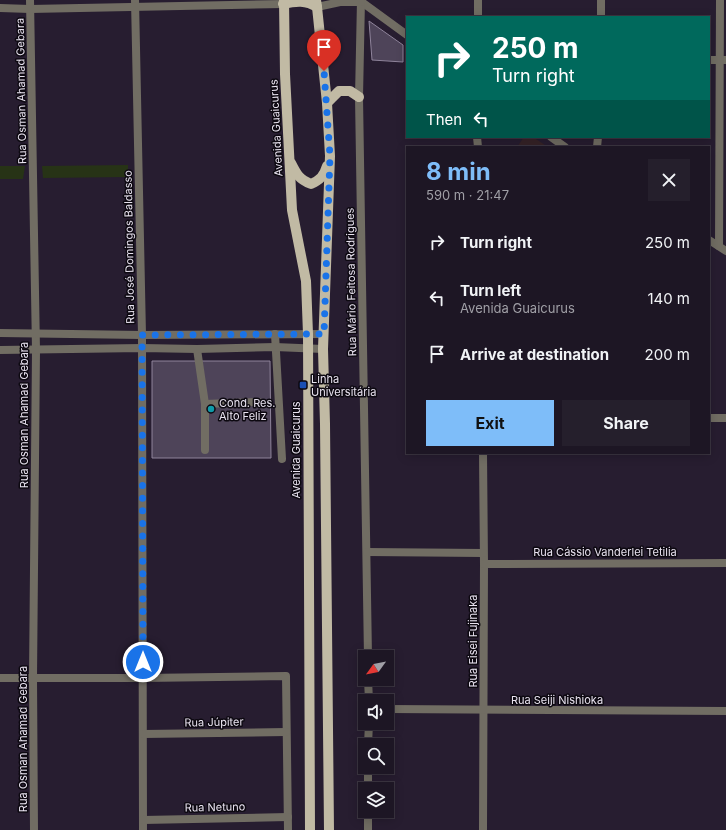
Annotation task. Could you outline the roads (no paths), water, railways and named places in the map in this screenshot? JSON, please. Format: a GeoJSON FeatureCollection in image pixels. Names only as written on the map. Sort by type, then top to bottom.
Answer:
{"type":"FeatureCollection","features":[{"type":"Feature","properties":{"kind":"main road"},"geometry":{"type":"LineString","coordinates":[[284,2],[304,0],[316,3],[330,156],[323,349],[329,830]]}},
{"type":"Feature","properties":{"kind":"main road","name":"Avenida Guaicurus"},"geometry":{"type":"LineString","coordinates":[[284,2],[292,210],[306,281],[308,334],[310,830]]}},
{"type":"Feature","properties":{"kind":"main road"},"geometry":{"type":"LineString","coordinates":[[326,103],[339,91],[350,91],[359,97]]}},
{"type":"Feature","properties":{"kind":"main road"},"geometry":{"type":"LineString","coordinates":[[289,160],[299,177],[311,184],[319,181],[325,174],[330,156]]}},
{"type":"Feature","properties":{"kind":"street","name":"Rua Osman Ahamad Gebara"},"geometry":{"type":"LineString","coordinates":[[30,0],[36,333],[33,678],[34,830]]}},
{"type":"Feature","properties":{"kind":"street"},"geometry":{"type":"LineString","coordinates":[[478,0],[478,16]]}},
{"type":"Feature","properties":{"kind":"street"},"geometry":{"type":"LineString","coordinates":[[601,0],[602,16]]}},
{"type":"Feature","properties":{"kind":"street"},"geometry":{"type":"LineString","coordinates":[[720,0],[723,60],[723,249]]}},
{"type":"Feature","properties":{"kind":"street"},"geometry":{"type":"LineString","coordinates":[[316,3],[360,1],[406,34]]}},
{"type":"Feature","properties":{"kind":"street","name":"Rua Mário Feitosa Rodrigues"},"geometry":{"type":"LineString","coordinates":[[360,1],[359,97],[368,650]]}},
{"type":"Feature","properties":{"kind":"street"},"geometry":{"type":"LineString","coordinates":[[0,8],[30,9],[135,3],[271,4],[284,2]]}},
{"type":"Feature","properties":{"kind":"street","name":"Rua José Domingos Baldasso"},"geometry":{"type":"LineString","coordinates":[[135,3],[142,335],[143,830]]}},
{"type":"Feature","properties":{"kind":"street"},"geometry":{"type":"LineString","coordinates":[[710,60],[723,60]]}},
{"type":"Feature","properties":{"kind":"street"},"geometry":{"type":"LineString","coordinates":[[552,138],[564,146]]}},
{"type":"Feature","properties":{"kind":"street"},"geometry":{"type":"LineString","coordinates":[[710,241],[723,249]]}},
{"type":"Feature","properties":{"kind":"street"},"geometry":{"type":"LineString","coordinates":[[0,333],[142,335],[324,334]]}},
{"type":"Feature","properties":{"kind":"street"},"geometry":{"type":"LineString","coordinates":[[275,334],[280,399],[282,459]]}},
{"type":"Feature","properties":{"kind":"street"},"geometry":{"type":"LineString","coordinates":[[0,350],[276,347],[323,349]]}},
{"type":"Feature","properties":{"kind":"street"},"geometry":{"type":"LineString","coordinates":[[197,349],[206,404],[205,450]]}},
{"type":"Feature","properties":{"kind":"street"},"geometry":{"type":"LineString","coordinates":[[206,404],[259,402]]}},
{"type":"Feature","properties":{"kind":"street"},"geometry":{"type":"LineString","coordinates":[[710,418],[726,418]]}},
{"type":"Feature","properties":{"kind":"street","name":"Rua Eisei Fujinaka"},"geometry":{"type":"LineString","coordinates":[[483,454],[483,830]]}},
{"type":"Feature","properties":{"kind":"street"},"geometry":{"type":"LineString","coordinates":[[367,552],[483,553]]}},
{"type":"Feature","properties":{"kind":"street","name":"Rua Cássio Vanderlei Tetilia"},"geometry":{"type":"LineString","coordinates":[[484,564],[726,563]]}},
{"type":"Feature","properties":{"kind":"street"},"geometry":{"type":"LineString","coordinates":[[0,678],[286,676],[288,830]]}},
{"type":"Feature","properties":{"kind":"street","name":"Rua Seiji Nishioka"},"geometry":{"type":"LineString","coordinates":[[394,709],[726,711]]}},
{"type":"Feature","properties":{"kind":"street","name":"Rua Júpiter"},"geometry":{"type":"LineString","coordinates":[[143,734],[286,732]]}},
{"type":"Feature","properties":{"kind":"street","name":"Rua Netuno"},"geometry":{"type":"LineString","coordinates":[[143,820],[288,817]]}},
{"type":"Feature","properties":{"kind":"street"},"geometry":{"type":"LineString","coordinates":[[368,818],[368,830]]}},
{"type":"Feature","properties":{"kind":"place","name":"Linha Universitária"},"geometry":{"type":"Point","coordinates":[303,385]}},
{"type":"Feature","properties":{"kind":"place","name":"Cond. Res. Alto Feliz"},"geometry":{"type":"Point","coordinates":[211,409]}}]}
